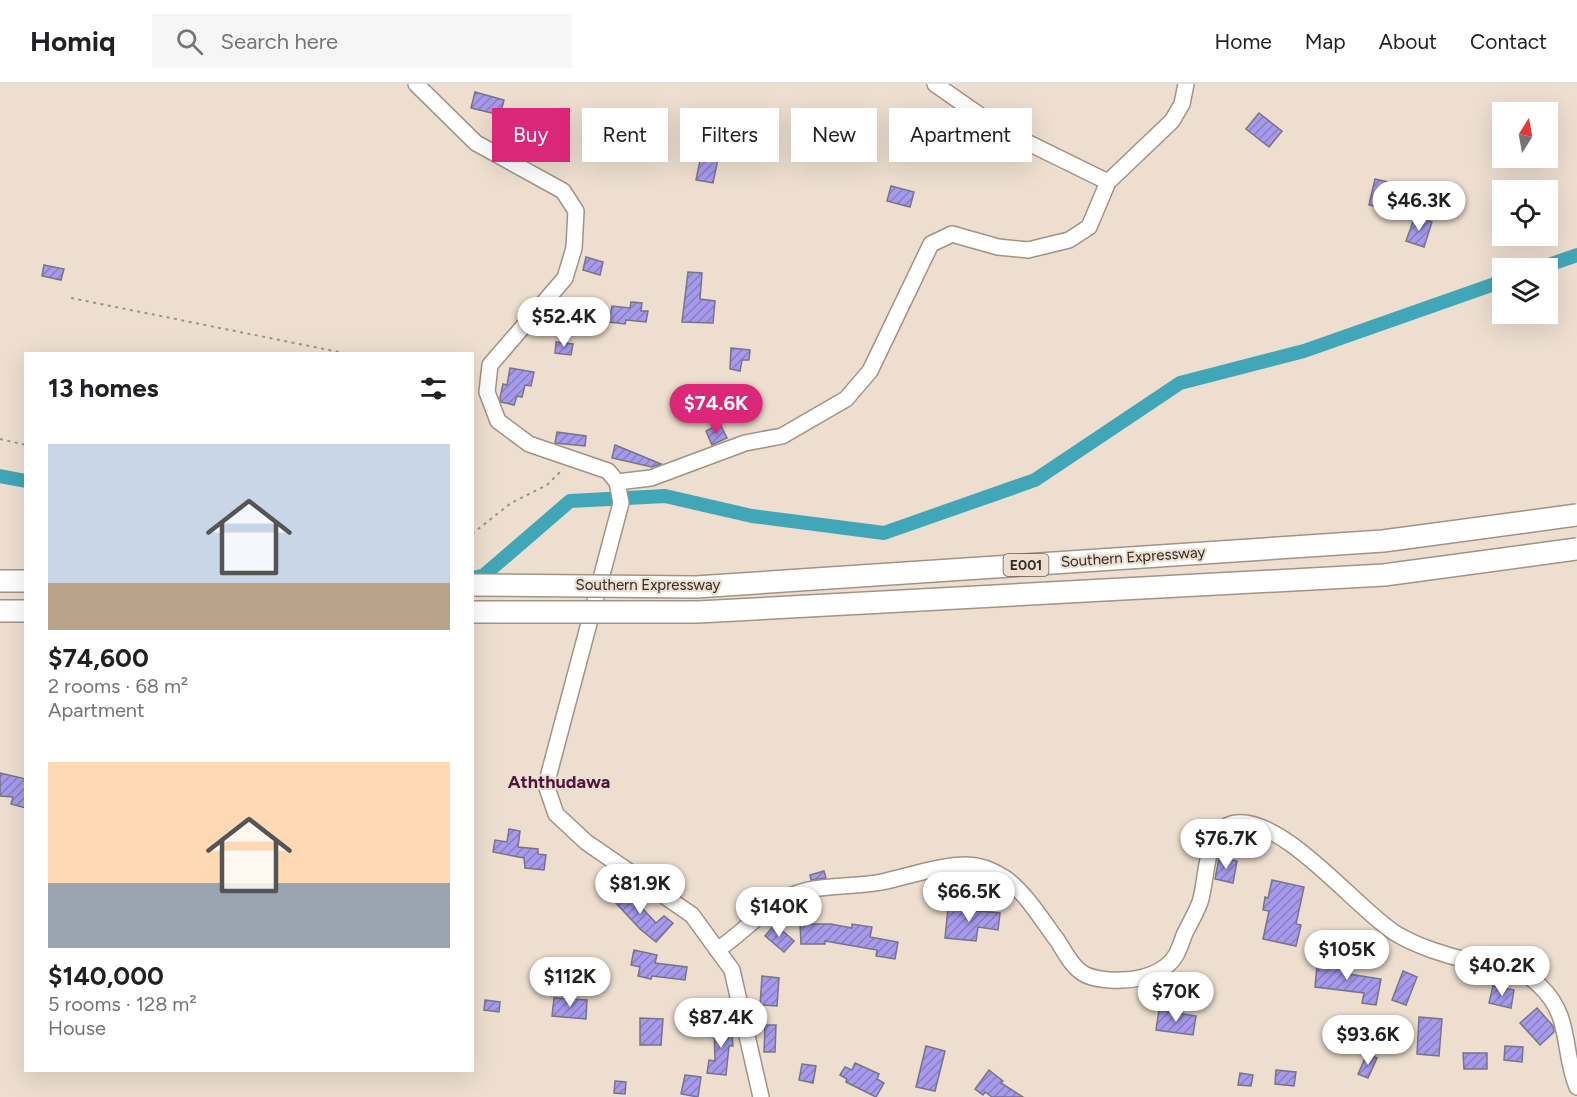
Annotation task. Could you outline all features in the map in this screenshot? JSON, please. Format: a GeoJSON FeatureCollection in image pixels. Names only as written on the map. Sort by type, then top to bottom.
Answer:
{"type":"FeatureCollection","features":[{"type":"Feature","properties":{"kind":"highway","name":"Southern Expressway"},"geometry":{"type":"LineString","coordinates":[[474,585],[696,586],[1383,541],[1577,515]]}},
{"type":"Feature","properties":{"kind":"highway","name":"Southern Expressway"},"geometry":{"type":"LineString","coordinates":[[474,612],[698,612],[1384,575],[1577,549]]}},
{"type":"Feature","properties":{"kind":"highway"},"geometry":{"type":"LineString","coordinates":[[0,581],[24,581]]}},
{"type":"Feature","properties":{"kind":"highway"},"geometry":{"type":"LineString","coordinates":[[0,611],[24,611]]}},
{"type":"Feature","properties":{"kind":"street"},"geometry":{"type":"LineString","coordinates":[[416,84],[476,143],[563,191],[576,211],[574,248],[565,278],[490,365],[487,392],[498,421],[529,444],[608,471],[618,484],[621,502],[546,785],[556,814],[586,842],[692,915],[732,970],[761,1097]]}},
{"type":"Feature","properties":{"kind":"street"},"geometry":{"type":"LineString","coordinates":[[936,84],[998,128],[1108,182]]}},
{"type":"Feature","properties":{"kind":"street"},"geometry":{"type":"LineString","coordinates":[[618,484],[651,478],[746,443],[782,436],[846,399],[870,371],[931,244],[952,234],[998,247],[1028,250],[1069,240],[1089,227],[1108,182],[1172,121],[1182,104],[1186,84]]}},
{"type":"Feature","properties":{"kind":"street"},"geometry":{"type":"LineString","coordinates":[[717,950],[733,940],[767,909],[800,892],[880,882],[955,866],[970,865],[985,867],[1006,879],[1018,890],[1068,957],[1078,969],[1088,976],[1120,981],[1152,975],[1164,968],[1176,956],[1201,901],[1207,860],[1218,834],[1235,823],[1247,824],[1263,828],[1316,862],[1393,932],[1428,948],[1468,961],[1510,966],[1537,983],[1558,1007],[1572,1074],[1577,1087]]}},
{"type":"Feature","properties":{"kind":"path"},"geometry":{"type":"LineString","coordinates":[[71,298],[339,352]]}},
{"type":"Feature","properties":{"kind":"path"},"geometry":{"type":"LineString","coordinates":[[0,440],[24,445]]}},
{"type":"Feature","properties":{"kind":"path"},"geometry":{"type":"LineString","coordinates":[[474,532],[511,503],[547,485],[574,458]]}},
{"type":"Feature","properties":{"kind":"building"},"geometry":{"type":"Polygon","coordinates":[[[475,92],[504,100],[502,108],[492,108],[492,113],[471,108],[475,92]]]}},
{"type":"Feature","properties":{"kind":"building"},"geometry":{"type":"Polygon","coordinates":[[[1259,113],[1282,131],[1269,147],[1246,129],[1259,113]]]}},
{"type":"Feature","properties":{"kind":"building"},"geometry":{"type":"Polygon","coordinates":[[[700,162],[717,162],[713,183],[696,180],[700,162]]]}},
{"type":"Feature","properties":{"kind":"building"},"geometry":{"type":"Polygon","coordinates":[[[1375,179],[1410,187],[1405,212],[1369,205],[1375,179]]]}},
{"type":"Feature","properties":{"kind":"building"},"geometry":{"type":"Polygon","coordinates":[[[891,186],[914,192],[910,207],[887,201],[891,186]]]}},
{"type":"Feature","properties":{"kind":"building"},"geometry":{"type":"Polygon","coordinates":[[[1415,216],[1432,222],[1424,247],[1406,241],[1415,216]]]}},
{"type":"Feature","properties":{"kind":"building"},"geometry":{"type":"Polygon","coordinates":[[[586,257],[603,262],[600,275],[583,270],[586,257]]]}},
{"type":"Feature","properties":{"kind":"building"},"geometry":{"type":"Polygon","coordinates":[[[44,265],[64,269],[61,280],[42,276],[44,265]]]}},
{"type":"Feature","properties":{"kind":"building"},"geometry":{"type":"Polygon","coordinates":[[[688,272],[702,273],[700,299],[715,301],[713,323],[682,322],[688,272]]]}},
{"type":"Feature","properties":{"kind":"building"},"geometry":{"type":"Polygon","coordinates":[[[631,302],[642,303],[641,311],[648,311],[646,322],[626,320],[625,324],[609,322],[612,306],[630,308],[631,302]]]}},
{"type":"Feature","properties":{"kind":"building"},"geometry":{"type":"Polygon","coordinates":[[[556,342],[573,344],[571,355],[555,353],[556,342]]]}},
{"type":"Feature","properties":{"kind":"building"},"geometry":{"type":"Polygon","coordinates":[[[731,348],[750,350],[749,360],[742,360],[740,371],[730,369],[731,348]]]}},
{"type":"Feature","properties":{"kind":"building"},"geometry":{"type":"Polygon","coordinates":[[[510,368],[534,372],[531,386],[525,385],[522,397],[517,396],[514,405],[501,402],[500,398],[503,384],[507,385],[510,368]]]}},
{"type":"Feature","properties":{"kind":"building"},"geometry":{"type":"Polygon","coordinates":[[[720,424],[727,438],[712,445],[706,431],[720,424]]]}},
{"type":"Feature","properties":{"kind":"building"},"geometry":{"type":"Polygon","coordinates":[[[557,432],[586,436],[585,446],[555,443],[557,432]]]}},
{"type":"Feature","properties":{"kind":"building"},"geometry":{"type":"Polygon","coordinates":[[[615,445],[661,464],[652,467],[612,458],[615,445]]]}},
{"type":"Feature","properties":{"kind":"building"},"geometry":{"type":"Polygon","coordinates":[[[0,773],[24,779],[24,807],[11,804],[13,797],[0,796],[0,773]]]}},
{"type":"Feature","properties":{"kind":"building"},"geometry":{"type":"Polygon","coordinates":[[[509,829],[520,831],[518,847],[538,849],[538,854],[546,855],[544,870],[525,868],[524,858],[493,852],[495,840],[507,842],[509,829]]]}},
{"type":"Feature","properties":{"kind":"building"},"geometry":{"type":"Polygon","coordinates":[[[1219,858],[1237,861],[1233,883],[1215,879],[1219,858]]]}},
{"type":"Feature","properties":{"kind":"building"},"geometry":{"type":"Polygon","coordinates":[[[824,871],[826,878],[811,880],[810,875],[824,871]]]}},
{"type":"Feature","properties":{"kind":"building"},"geometry":{"type":"Polygon","coordinates":[[[1272,880],[1304,887],[1296,924],[1301,925],[1296,946],[1263,939],[1269,911],[1263,910],[1265,897],[1268,898],[1272,880]]]}},
{"type":"Feature","properties":{"kind":"building"},"geometry":{"type":"Polygon","coordinates":[[[618,884],[630,892],[629,894],[656,923],[664,916],[673,923],[656,942],[640,929],[610,896],[618,884]]]}},
{"type":"Feature","properties":{"kind":"building"},"geometry":{"type":"Polygon","coordinates":[[[948,908],[1000,913],[998,930],[978,927],[976,941],[945,938],[948,908]]]}},
{"type":"Feature","properties":{"kind":"building"},"geometry":{"type":"Polygon","coordinates":[[[775,924],[794,941],[784,952],[765,936],[775,924]]]}},
{"type":"Feature","properties":{"kind":"building"},"geometry":{"type":"Polygon","coordinates":[[[800,924],[831,924],[852,928],[852,924],[872,927],[870,937],[898,942],[895,959],[876,956],[877,950],[825,941],[825,944],[801,944],[800,924]]]}},
{"type":"Feature","properties":{"kind":"building"},"geometry":{"type":"Polygon","coordinates":[[[634,950],[657,955],[655,963],[687,967],[685,980],[652,976],[651,979],[638,976],[640,967],[631,965],[634,950]]]}},
{"type":"Feature","properties":{"kind":"building"},"geometry":{"type":"Polygon","coordinates":[[[1337,956],[1351,958],[1349,974],[1381,979],[1376,1005],[1362,1003],[1364,993],[1315,987],[1317,965],[1336,967],[1337,956]]]}},
{"type":"Feature","properties":{"kind":"building"},"geometry":{"type":"Polygon","coordinates":[[[1403,971],[1417,977],[1406,1005],[1392,1000],[1403,971]]]}},
{"type":"Feature","properties":{"kind":"building"},"geometry":{"type":"Polygon","coordinates":[[[762,976],[779,978],[777,1006],[760,1005],[762,976]]]}},
{"type":"Feature","properties":{"kind":"building"},"geometry":{"type":"Polygon","coordinates":[[[1493,986],[1514,990],[1511,1008],[1489,1003],[1493,986]]]}},
{"type":"Feature","properties":{"kind":"building"},"geometry":{"type":"Polygon","coordinates":[[[554,998],[587,1000],[586,1019],[552,1016],[554,998]]]}},
{"type":"Feature","properties":{"kind":"building"},"geometry":{"type":"Polygon","coordinates":[[[485,1000],[500,1002],[499,1012],[484,1010],[485,1000]]]}},
{"type":"Feature","properties":{"kind":"building"},"geometry":{"type":"Polygon","coordinates":[[[699,1001],[712,1001],[712,1017],[699,1017],[699,1001]]]}},
{"type":"Feature","properties":{"kind":"building"},"geometry":{"type":"Polygon","coordinates":[[[1537,1008],[1553,1026],[1554,1032],[1540,1045],[1520,1023],[1537,1008]]]}},
{"type":"Feature","properties":{"kind":"building"},"geometry":{"type":"Polygon","coordinates":[[[1159,1010],[1196,1016],[1193,1035],[1156,1030],[1159,1010]]]}},
{"type":"Feature","properties":{"kind":"building"},"geometry":{"type":"Polygon","coordinates":[[[1419,1017],[1442,1019],[1439,1056],[1417,1054],[1419,1017]]]}},
{"type":"Feature","properties":{"kind":"building"},"geometry":{"type":"Polygon","coordinates":[[[640,1018],[663,1019],[661,1045],[640,1045],[640,1018]]]}},
{"type":"Feature","properties":{"kind":"building"},"geometry":{"type":"Polygon","coordinates":[[[731,1023],[733,1046],[729,1046],[726,1075],[707,1073],[709,1060],[715,1061],[714,1024],[731,1023]]]}},
{"type":"Feature","properties":{"kind":"building"},"geometry":{"type":"Polygon","coordinates":[[[765,1025],[776,1025],[775,1052],[764,1052],[765,1025]]]}},
{"type":"Feature","properties":{"kind":"building"},"geometry":{"type":"Polygon","coordinates":[[[926,1046],[945,1051],[935,1091],[916,1087],[926,1046]]]}},
{"type":"Feature","properties":{"kind":"building"},"geometry":{"type":"Polygon","coordinates":[[[1505,1046],[1523,1047],[1522,1062],[1504,1060],[1505,1046]]]}},
{"type":"Feature","properties":{"kind":"building"},"geometry":{"type":"Polygon","coordinates":[[[1463,1053],[1487,1053],[1487,1069],[1464,1069],[1463,1053]]]}},
{"type":"Feature","properties":{"kind":"building"},"geometry":{"type":"Polygon","coordinates":[[[1367,1054],[1377,1058],[1368,1078],[1358,1074],[1367,1054]]]}},
{"type":"Feature","properties":{"kind":"building"},"geometry":{"type":"Polygon","coordinates":[[[855,1063],[879,1074],[877,1079],[884,1083],[876,1097],[846,1082],[847,1079],[840,1075],[845,1067],[852,1070],[855,1063]]]}},
{"type":"Feature","properties":{"kind":"building"},"geometry":{"type":"Polygon","coordinates":[[[802,1064],[816,1066],[813,1083],[799,1080],[802,1064]]]}},
{"type":"Feature","properties":{"kind":"building"},"geometry":{"type":"Polygon","coordinates":[[[989,1070],[1003,1081],[1001,1083],[1023,1097],[992,1097],[985,1092],[983,1095],[975,1089],[989,1070]]]}},
{"type":"Feature","properties":{"kind":"building"},"geometry":{"type":"Polygon","coordinates":[[[1276,1070],[1296,1072],[1294,1086],[1275,1084],[1276,1070]]]}},
{"type":"Feature","properties":{"kind":"building"},"geometry":{"type":"Polygon","coordinates":[[[1240,1073],[1253,1075],[1251,1086],[1238,1085],[1240,1073]]]}},
{"type":"Feature","properties":{"kind":"building"},"geometry":{"type":"Polygon","coordinates":[[[685,1075],[701,1077],[698,1097],[681,1094],[685,1075]]]}},
{"type":"Feature","properties":{"kind":"building"},"geometry":{"type":"Polygon","coordinates":[[[615,1081],[626,1082],[625,1094],[614,1093],[615,1081]]]}},
{"type":"Feature","properties":{"kind":"waterway"},"geometry":{"type":"LineString","coordinates":[[1558,262],[1577,255]]}},
{"type":"Feature","properties":{"kind":"waterway"},"geometry":{"type":"LineString","coordinates":[[474,578],[483,576],[570,501],[665,496],[752,516],[884,533],[1035,480],[1180,383],[1304,351],[1492,285]]}},
{"type":"Feature","properties":{"kind":"waterway"},"geometry":{"type":"LineString","coordinates":[[0,476],[24,481]]}},
{"type":"Feature","properties":{"kind":"district","name":"Aththudawa"},"geometry":{"type":"Point","coordinates":[559,782]}}]}
